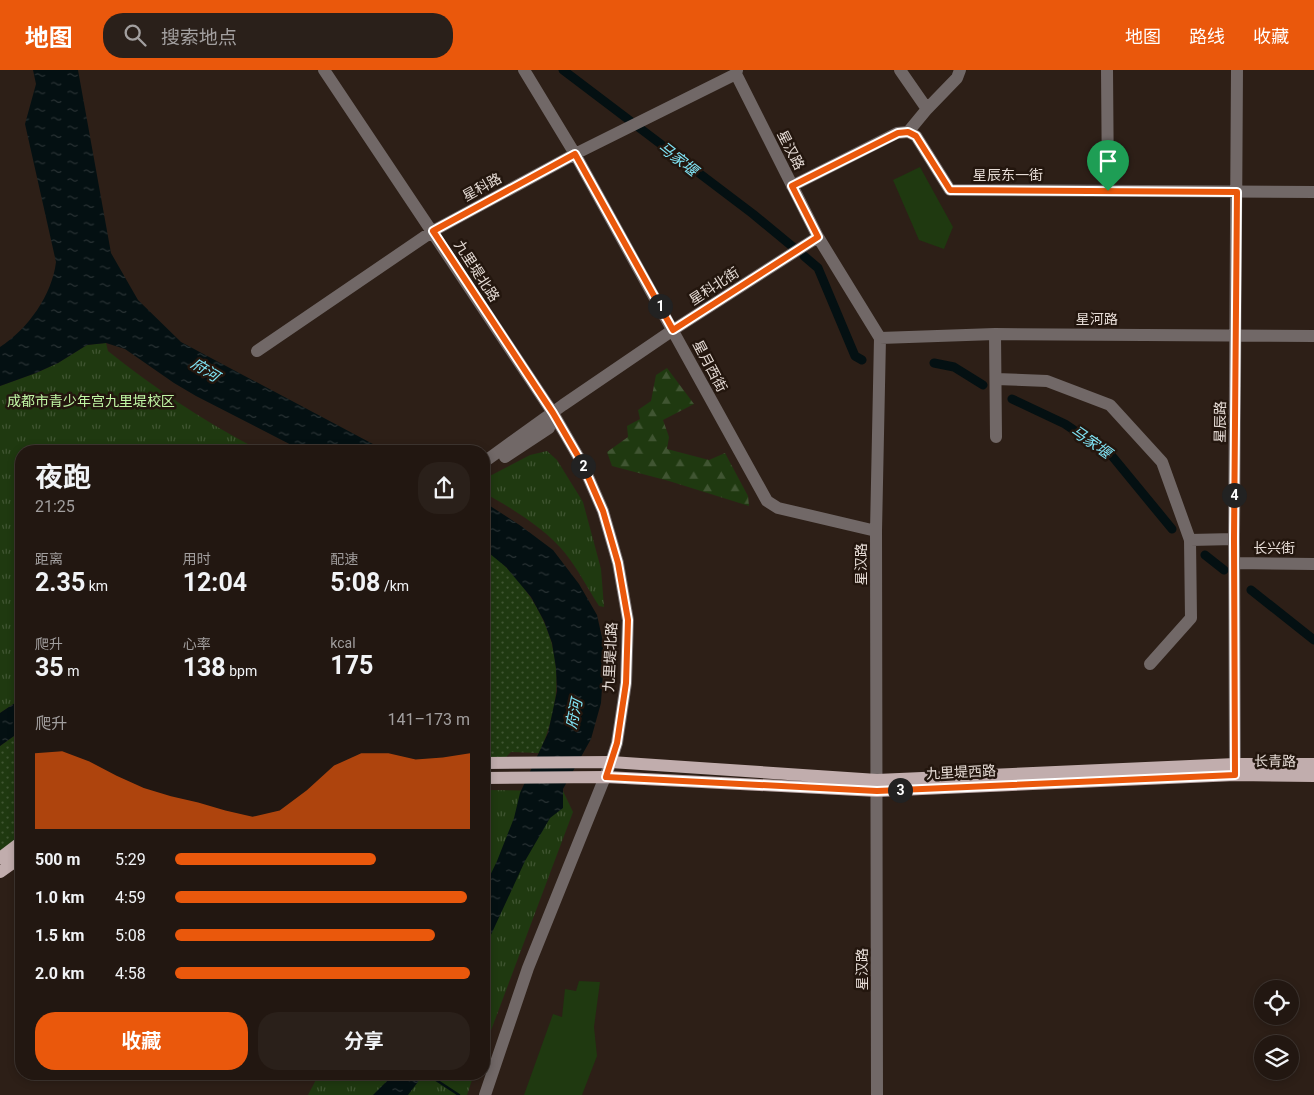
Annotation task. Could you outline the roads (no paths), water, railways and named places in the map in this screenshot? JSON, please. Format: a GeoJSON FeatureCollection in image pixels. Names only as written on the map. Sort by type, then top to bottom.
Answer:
{"type":"FeatureCollection","features":[{"type":"Feature","properties":{"kind":"main road"},"geometry":{"type":"LineString","coordinates":[[490,763],[611,762],[877,786]]}},
{"type":"Feature","properties":{"kind":"main road"},"geometry":{"type":"LineString","coordinates":[[1235,770],[1314,764]]}},
{"type":"Feature","properties":{"kind":"main road","name":"九里堤西路"},"geometry":{"type":"LineString","coordinates":[[490,778],[606,777],[877,786],[1235,770]]}},
{"type":"Feature","properties":{"kind":"main road","name":"长青路"},"geometry":{"type":"LineString","coordinates":[[1235,770],[1314,776]]}},
{"type":"Feature","properties":{"kind":"main road"},"geometry":{"type":"LineString","coordinates":[[0,858],[15,847]]}},
{"type":"Feature","properties":{"kind":"main road"},"geometry":{"type":"LineString","coordinates":[[0,872],[15,861]]}},
{"type":"Feature","properties":{"kind":"street","name":"九里堤北路"},"geometry":{"type":"LineString","coordinates":[[324,70],[553,413],[582,463],[603,511],[618,563],[628,620],[626,683],[617,743],[606,777],[528,968],[485,1095]]}},
{"type":"Feature","properties":{"kind":"street","name":"星月西街"},"geometry":{"type":"LineString","coordinates":[[524,70],[575,154],[767,501],[778,508],[876,530]]}},
{"type":"Feature","properties":{"kind":"street"},"geometry":{"type":"LineString","coordinates":[[900,70],[927,109]]}},
{"type":"Feature","properties":{"kind":"street"},"geometry":{"type":"LineString","coordinates":[[792,186],[898,133],[908,132],[927,109],[958,78],[960,70]]}},
{"type":"Feature","properties":{"kind":"street"},"geometry":{"type":"LineString","coordinates":[[1108,70],[1108,191]]}},
{"type":"Feature","properties":{"kind":"street","name":"星辰路"},"geometry":{"type":"LineString","coordinates":[[1235,770],[1234,539],[1237,70]]}},
{"type":"Feature","properties":{"kind":"street","name":"星科路"},"geometry":{"type":"LineString","coordinates":[[257,351],[433,231],[575,154],[737,72]]}},
{"type":"Feature","properties":{"kind":"street","name":"星汉路"},"geometry":{"type":"LineString","coordinates":[[737,72],[818,237],[880,338],[876,530],[876,1095]]}},
{"type":"Feature","properties":{"kind":"street","name":"星辰东一街"},"geometry":{"type":"LineString","coordinates":[[908,132],[916,136],[950,190],[1314,192]]}},
{"type":"Feature","properties":{"kind":"street","name":"星科北街"},"geometry":{"type":"LineString","coordinates":[[490,458],[673,330],[818,237]]}},
{"type":"Feature","properties":{"kind":"street"},"geometry":{"type":"LineString","coordinates":[[995,334],[996,437]]}},
{"type":"Feature","properties":{"kind":"street","name":"星河路"},"geometry":{"type":"LineString","coordinates":[[880,338],[995,334],[1314,336]]}},
{"type":"Feature","properties":{"kind":"street"},"geometry":{"type":"LineString","coordinates":[[996,379],[1047,381],[1110,405],[1162,462],[1190,540],[1191,618],[1150,664]]}},
{"type":"Feature","properties":{"kind":"street"},"geometry":{"type":"LineString","coordinates":[[490,465],[549,428],[553,413]]}},
{"type":"Feature","properties":{"kind":"street"},"geometry":{"type":"LineString","coordinates":[[1190,540],[1234,539]]}},
{"type":"Feature","properties":{"kind":"street","name":"长兴街"},"geometry":{"type":"LineString","coordinates":[[1234,564],[1314,564]]}},
{"type":"Feature","properties":{"kind":"water","name":"府河"},"geometry":{"type":"Polygon","coordinates":[[[33,70],[78,70],[111,253],[138,300],[181,342],[375,445],[291,445],[196,396],[125,349],[106,343],[87,345],[58,363],[0,386],[0,347],[20,331],[37,310],[49,287],[56,262],[25,124],[36,84],[33,70]]]}},
{"type":"Feature","properties":{"kind":"water","name":"府河"},"geometry":{"type":"Polygon","coordinates":[[[490,506],[553,550],[579,584],[597,615],[603,642],[603,673],[601,703],[591,739],[563,789],[563,808],[550,818],[525,861],[490,937],[490,876],[514,818],[520,793],[548,733],[557,691],[552,643],[544,621],[531,597],[506,567],[490,554],[490,506]]]}},
{"type":"Feature","properties":{"kind":"water"},"geometry":{"type":"Polygon","coordinates":[[[15,703],[15,735],[0,746],[0,713],[15,703]]]}},
{"type":"Feature","properties":{"kind":"water"},"geometry":{"type":"Polygon","coordinates":[[[388,1080],[419,1080],[408,1095],[373,1095],[388,1080]]]}},
{"type":"Feature","properties":{"kind":"waterway","name":"马家堰"},"geometry":{"type":"LineString","coordinates":[[563,70],[753,214],[793,247]]}},
{"type":"Feature","properties":{"kind":"waterway","name":"马家堰"},"geometry":{"type":"LineString","coordinates":[[804,256],[818,268],[855,356],[862,360]]}},
{"type":"Feature","properties":{"kind":"waterway","name":"马家堰"},"geometry":{"type":"LineString","coordinates":[[934,363],[954,367],[983,385]]}},
{"type":"Feature","properties":{"kind":"waterway","name":"马家堰"},"geometry":{"type":"LineString","coordinates":[[1012,399],[1065,424],[1112,456],[1172,529]]}},
{"type":"Feature","properties":{"kind":"waterway","name":"马家堰"},"geometry":{"type":"LineString","coordinates":[[1205,555],[1224,570]]}},
{"type":"Feature","properties":{"kind":"waterway","name":"马家堰"},"geometry":{"type":"LineString","coordinates":[[1251,590],[1314,640]]}},
{"type":"Feature","properties":{"kind":"waterway"},"geometry":{"type":"LineString","coordinates":[[436,1080],[459,1095]]}},
{"type":"Feature","properties":{"kind":"park label","name":"成都市青少年宫九里堤校区"},"geometry":{"type":"Point","coordinates":[91,401]}}]}
